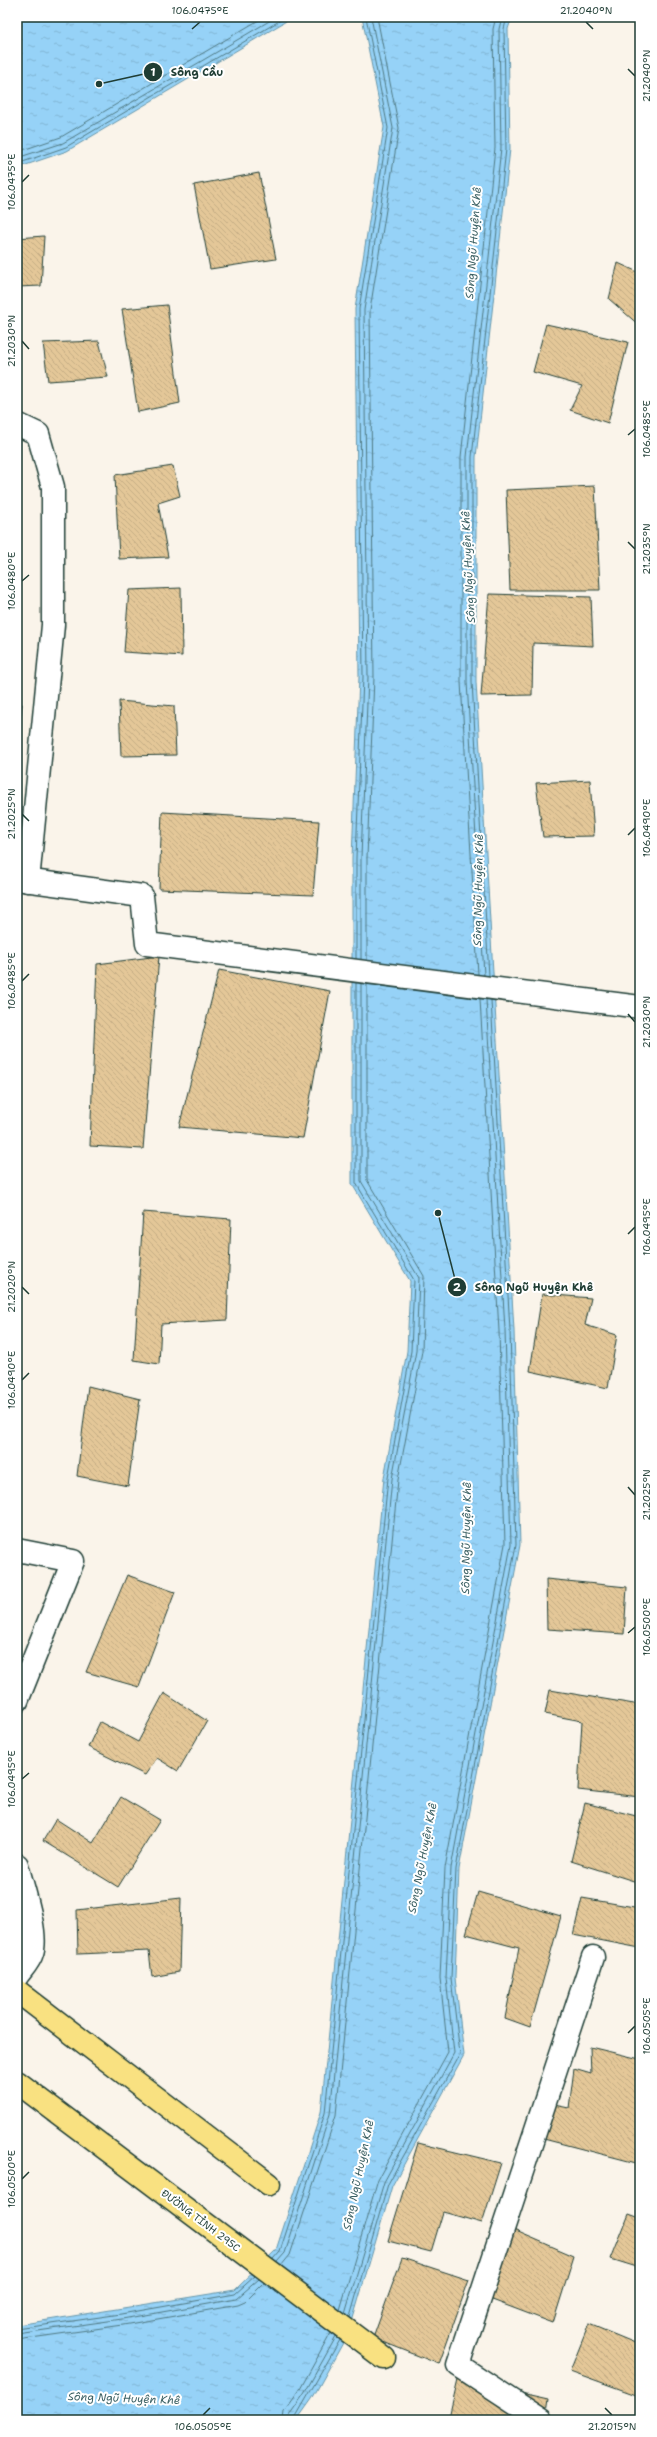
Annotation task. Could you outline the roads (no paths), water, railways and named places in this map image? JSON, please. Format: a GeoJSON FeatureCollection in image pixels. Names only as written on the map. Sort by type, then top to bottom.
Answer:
{"type":"FeatureCollection","features":[{"type":"Feature","properties":{"kind":"main road"},"geometry":{"type":"LineString","coordinates":[[17,1991],[269,2184]]}},
{"type":"Feature","properties":{"kind":"main road","name":"ĐƯỜNG TỈNH 295C"},"geometry":{"type":"LineString","coordinates":[[17,2082],[384,2358]]}},
{"type":"Feature","properties":{"kind":"street"},"geometry":{"type":"LineString","coordinates":[[17,424],[38,434],[54,494],[53,625],[23,880],[142,896],[147,944],[640,1007]]}},
{"type":"Feature","properties":{"kind":"street"},"geometry":{"type":"LineString","coordinates":[[17,1550],[73,1560],[17,1701]]}},
{"type":"Feature","properties":{"kind":"street"},"geometry":{"type":"LineString","coordinates":[[17,1865],[32,1921],[33,1952],[17,1976]]}},
{"type":"Feature","properties":{"kind":"street"},"geometry":{"type":"LineString","coordinates":[[542,2420],[458,2365],[593,1957]]}},
{"type":"Feature","properties":{"kind":"water"},"geometry":{"type":"Polygon","coordinates":[[[17,17],[293,17],[67,151],[17,168],[17,17]]]}},
{"type":"Feature","properties":{"kind":"water","name":"Sông Ngũ Huyện Khê"},"geometry":{"type":"Polygon","coordinates":[[[362,17],[512,17],[508,29],[510,149],[476,457],[476,682],[514,1330],[520,1545],[459,1869],[455,1978],[464,2055],[392,2186],[349,2332],[312,2399],[297,2420],[17,2420],[17,2325],[235,2290],[276,2250],[321,2112],[384,1478],[407,1351],[410,1281],[352,1184],[352,858],[359,677],[355,309],[384,127],[362,17]]]}},
{"type":"Feature","properties":{"kind":"place","name":"Sông Cầu"},"geometry":{"type":"Point","coordinates":[99,84]}},
{"type":"Feature","properties":{"kind":"place","name":"Sông Ngũ Huyện Khê"},"geometry":{"type":"Point","coordinates":[438,1213]}}]}
